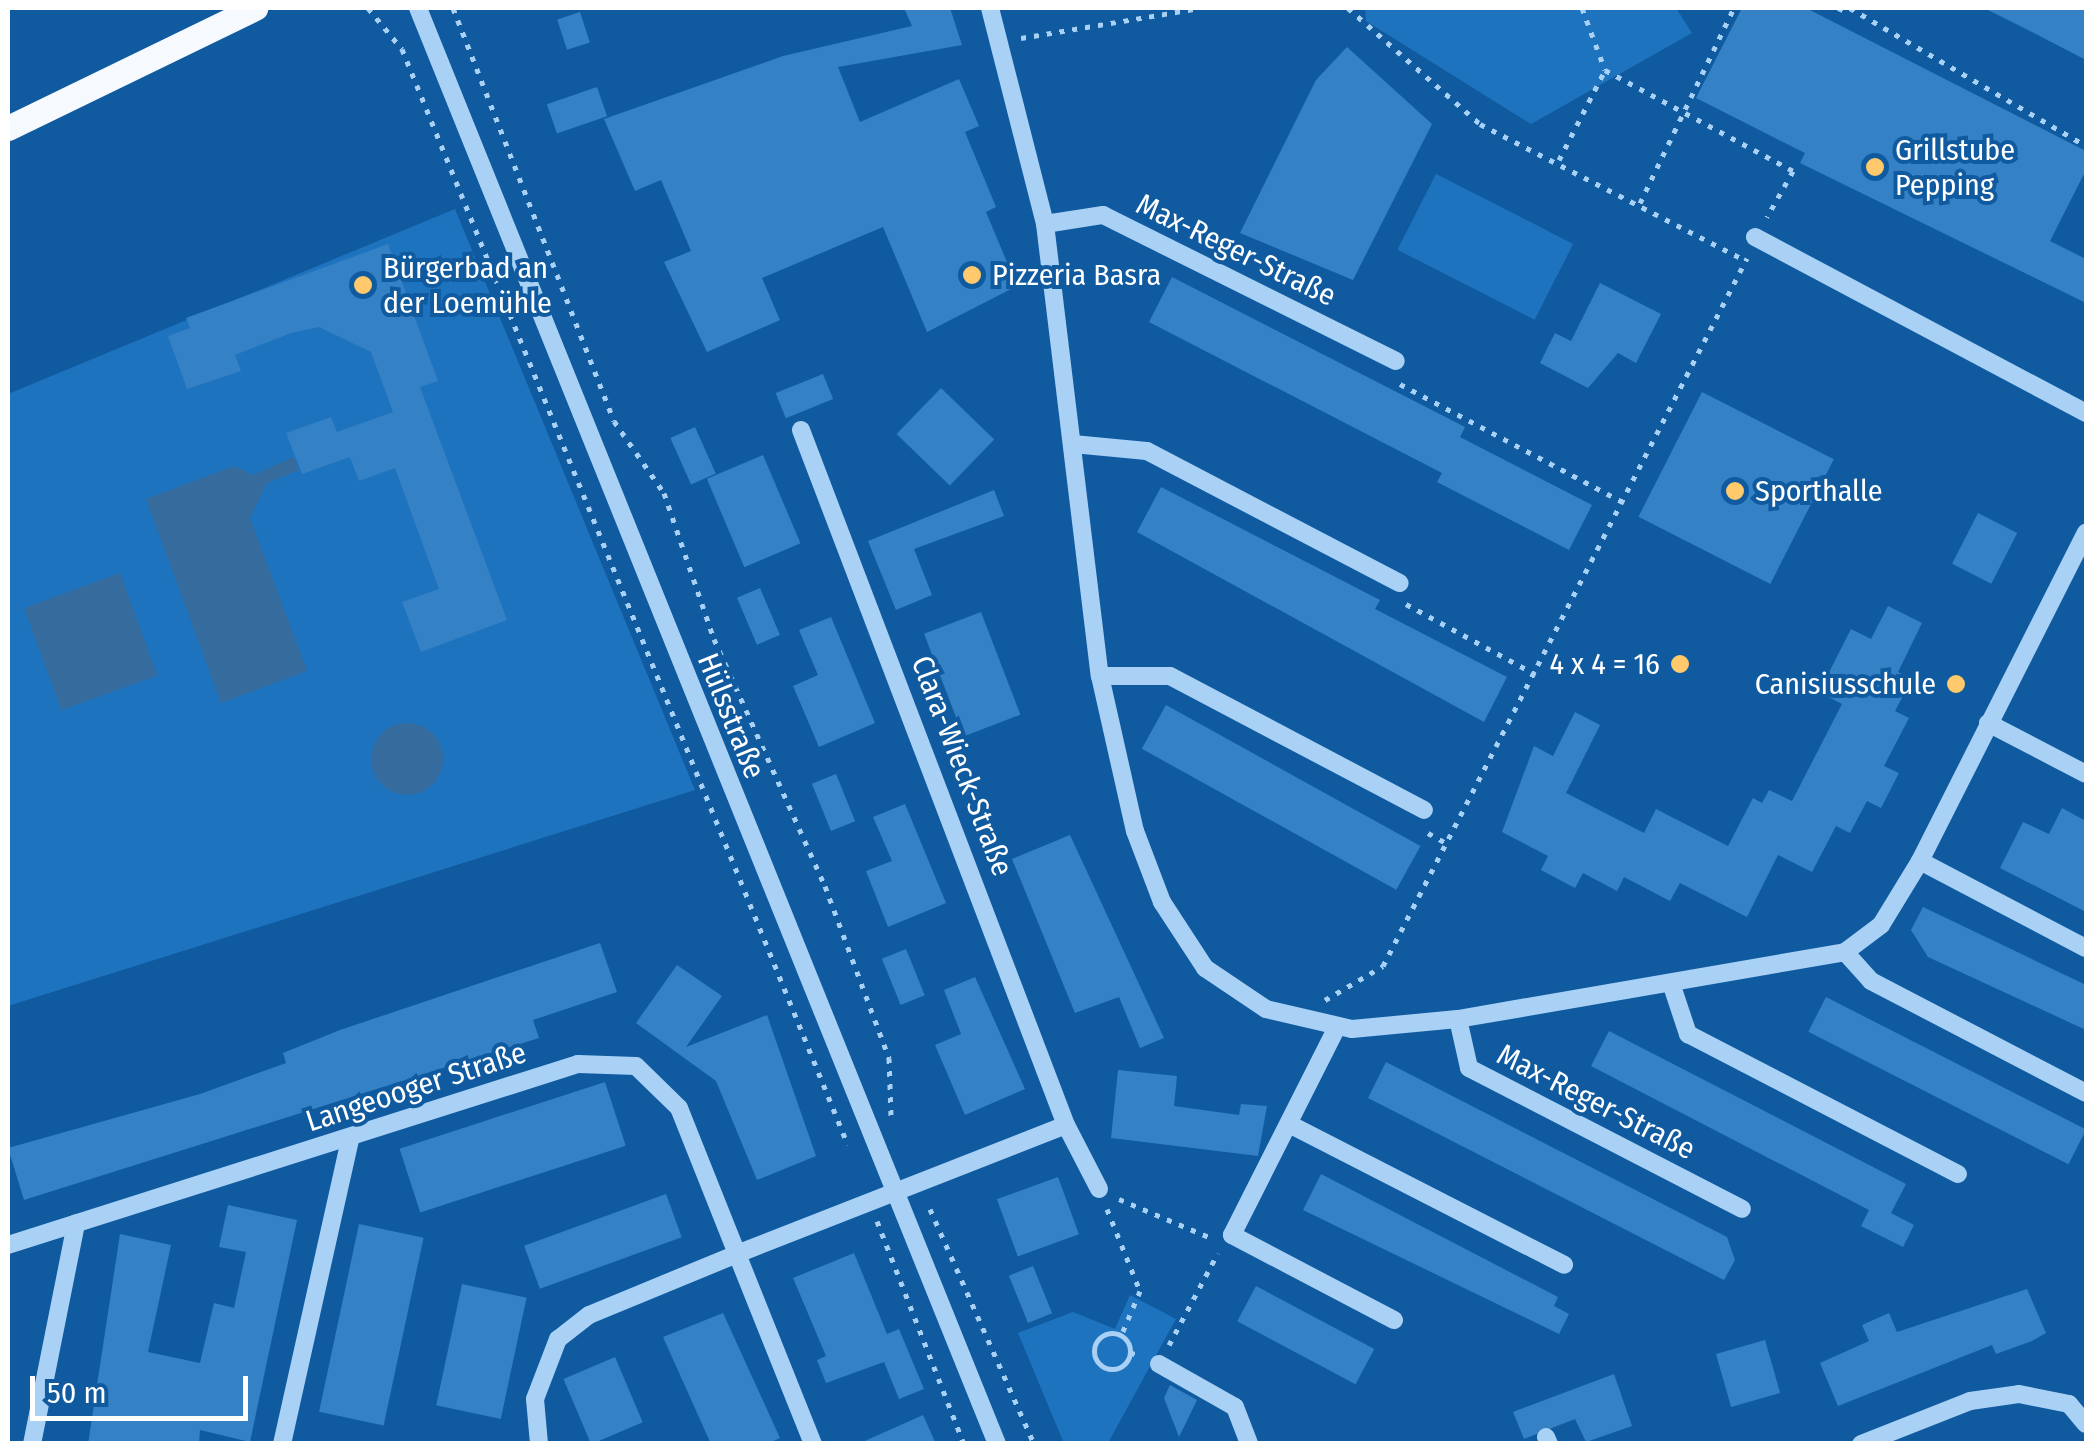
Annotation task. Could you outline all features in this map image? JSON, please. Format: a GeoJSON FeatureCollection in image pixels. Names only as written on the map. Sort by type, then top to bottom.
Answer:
{"type":"FeatureCollection","features":[{"type":"Feature","properties":{"kind":"main road"},"geometry":{"type":"LineString","coordinates":[[8,128],[256,8]]}},
{"type":"Feature","properties":{"kind":"street","name":"Hülsstraße"},"geometry":{"type":"LineString","coordinates":[[418,8],[997,1444]]}},
{"type":"Feature","properties":{"kind":"street","name":"Max-Reger-Straße"},"geometry":{"type":"LineString","coordinates":[[990,8],[1002,42],[1045,224],[1100,676],[1135,832],[1162,902],[1206,968],[1266,1009],[1337,1028],[1458,1019],[1672,986],[1845,952],[1881,926],[1920,861],[2086,533]]}},
{"type":"Feature","properties":{"kind":"street","name":"Max-Reger-Straße"},"geometry":{"type":"LineString","coordinates":[[1045,224],[1103,215],[1396,361]]}},
{"type":"Feature","properties":{"kind":"street"},"geometry":{"type":"LineString","coordinates":[[1755,237],[2086,414]]}},
{"type":"Feature","properties":{"kind":"street","name":"Clara-Wieck-Straße"},"geometry":{"type":"LineString","coordinates":[[801,430],[1066,1125],[1099,1188]]}},
{"type":"Feature","properties":{"kind":"street"},"geometry":{"type":"LineString","coordinates":[[1073,444],[1147,451],[1400,583]]}},
{"type":"Feature","properties":{"kind":"street"},"geometry":{"type":"LineString","coordinates":[[1100,676],[1170,676],[1424,810]]}},
{"type":"Feature","properties":{"kind":"street"},"geometry":{"type":"LineString","coordinates":[[1988,724],[2086,774]]}},
{"type":"Feature","properties":{"kind":"street"},"geometry":{"type":"LineString","coordinates":[[1920,861],[2086,948]]}},
{"type":"Feature","properties":{"kind":"street"},"geometry":{"type":"LineString","coordinates":[[1845,952],[1871,980],[2086,1093]]}},
{"type":"Feature","properties":{"kind":"street"},"geometry":{"type":"LineString","coordinates":[[1672,986],[1688,1034],[1958,1174]]}},
{"type":"Feature","properties":{"kind":"street","name":"Max-Reger-Straße"},"geometry":{"type":"LineString","coordinates":[[1458,1019],[1469,1068],[1742,1209]]}},
{"type":"Feature","properties":{"kind":"street"},"geometry":{"type":"LineString","coordinates":[[1337,1028],[1232,1235],[1394,1320]]}},
{"type":"Feature","properties":{"kind":"street","name":"Langeooger Straße"},"geometry":{"type":"LineString","coordinates":[[8,1245],[578,1064],[636,1066],[679,1108],[813,1444]]}},
{"type":"Feature","properties":{"kind":"street"},"geometry":{"type":"LineString","coordinates":[[1289,1124],[1564,1265]]}},
{"type":"Feature","properties":{"kind":"street"},"geometry":{"type":"LineString","coordinates":[[539,1444],[534,1400],[558,1339],[589,1314],[1066,1125]]}},
{"type":"Feature","properties":{"kind":"street"},"geometry":{"type":"LineString","coordinates":[[282,1444],[350,1138]]}},
{"type":"Feature","properties":{"kind":"street"},"geometry":{"type":"LineString","coordinates":[[32,1444],[76,1223]]}},
{"type":"Feature","properties":{"kind":"street"},"geometry":{"type":"LineString","coordinates":[[1159,1364],[1235,1407],[1250,1444]]}},
{"type":"Feature","properties":{"kind":"street"},"geometry":{"type":"LineString","coordinates":[[1861,1444],[1970,1401],[2018,1394],[2069,1404],[2086,1424]]}},
{"type":"Feature","properties":{"kind":"path"},"geometry":{"type":"LineString","coordinates":[[368,8],[402,50],[852,1154]]}},
{"type":"Feature","properties":{"kind":"path"},"geometry":{"type":"LineString","coordinates":[[453,8],[614,421],[664,492],[714,638],[824,886],[890,1058],[898,1136]]}},
{"type":"Feature","properties":{"kind":"path"},"geometry":{"type":"LineString","coordinates":[[1002,42],[1200,8]]}},
{"type":"Feature","properties":{"kind":"path"},"geometry":{"type":"LineString","coordinates":[[1348,8],[1480,124],[1559,161],[1746,260]]}},
{"type":"Feature","properties":{"kind":"path"},"geometry":{"type":"LineString","coordinates":[[1296,1017],[1383,966],[1792,171],[1605,70],[1582,8]]}},
{"type":"Feature","properties":{"kind":"path"},"geometry":{"type":"LineString","coordinates":[[1639,204],[1734,8]]}},
{"type":"Feature","properties":{"kind":"path"},"geometry":{"type":"LineString","coordinates":[[1838,8],[1849,10],[2086,146]]}},
{"type":"Feature","properties":{"kind":"path"},"geometry":{"type":"LineString","coordinates":[[1559,161],[1605,70]]}},
{"type":"Feature","properties":{"kind":"path"},"geometry":{"type":"LineString","coordinates":[[1396,361],[1388,377],[1623,502]]}},
{"type":"Feature","properties":{"kind":"path"},"geometry":{"type":"LineString","coordinates":[[1400,583],[1393,597],[1534,674]]}},
{"type":"Feature","properties":{"kind":"path"},"geometry":{"type":"LineString","coordinates":[[918,1182],[1034,1444]]}},
{"type":"Feature","properties":{"kind":"path"},"geometry":{"type":"LineString","coordinates":[[1099,1188],[1196,1238],[1232,1235]]}},
{"type":"Feature","properties":{"kind":"path"},"geometry":{"type":"LineString","coordinates":[[1099,1188],[1140,1291],[1122,1336],[1126,1362],[1099,1363],[1102,1336],[1122,1336]]}},
{"type":"Feature","properties":{"kind":"path"},"geometry":{"type":"LineString","coordinates":[[869,1202],[964,1444]]}},
{"type":"Feature","properties":{"kind":"path"},"geometry":{"type":"LineString","coordinates":[[1159,1364],[1232,1235]]}},
{"type":"Feature","properties":{"kind":"shaded area"},"geometry":{"type":"Polygon","coordinates":[[[1365,8],[1676,8],[1692,33],[1531,124],[1366,21],[1365,8]]]}},
{"type":"Feature","properties":{"kind":"shaded area"},"geometry":{"type":"Polygon","coordinates":[[[1436,174],[1573,244],[1535,320],[1397,250],[1436,174]]]}},
{"type":"Feature","properties":{"kind":"shaded area"},"geometry":{"type":"Polygon","coordinates":[[[455,209],[695,790],[8,1006],[8,394],[455,209]]]}},
{"type":"Feature","properties":{"kind":"shaded area"},"geometry":{"type":"Polygon","coordinates":[[[294,457],[299,470],[267,483],[250,518],[307,671],[221,703],[146,499],[234,466],[253,475],[294,457]]]}},
{"type":"Feature","properties":{"kind":"shaded area"},"geometry":{"type":"Polygon","coordinates":[[[120,573],[157,675],[61,710],[24,608],[120,573]]]}},
{"type":"Feature","properties":{"kind":"shaded area"},"geometry":{"type":"Polygon","coordinates":[[[407,723],[433,733],[443,759],[433,785],[407,795],[381,785],[371,759],[381,733],[407,723]]]}},
{"type":"Feature","properties":{"kind":"shaded area"},"geometry":{"type":"Polygon","coordinates":[[[1130,1295],[1176,1319],[1108,1443],[1063,1441],[1018,1333],[1073,1312],[1115,1329],[1130,1295]]]}},
{"type":"Feature","properties":{"kind":"building"},"geometry":{"type":"Polygon","coordinates":[[[904,8],[950,8],[962,45],[838,67],[860,122],[959,79],[979,126],[965,132],[996,207],[986,212],[1017,286],[927,332],[883,227],[762,278],[780,320],[707,352],[664,262],[691,251],[661,180],[635,191],[604,119],[783,56],[912,26],[904,8]]]}},
{"type":"Feature","properties":{"kind":"building"},"geometry":{"type":"Polygon","coordinates":[[[1742,8],[1806,8],[2086,151],[2086,170],[2050,241],[2086,259],[2086,303],[1800,163],[1805,153],[1696,98],[1742,8]]]}},
{"type":"Feature","properties":{"kind":"building"},"geometry":{"type":"Polygon","coordinates":[[[1984,8],[2086,8],[2086,60],[2028,30],[1984,8]]]}},
{"type":"Feature","properties":{"kind":"building"},"geometry":{"type":"Polygon","coordinates":[[[580,12],[590,42],[567,50],[557,19],[580,12]]]}},
{"type":"Feature","properties":{"kind":"building"},"geometry":{"type":"Polygon","coordinates":[[[1347,47],[1432,124],[1353,280],[1240,233],[1316,80],[1347,47]]]}},
{"type":"Feature","properties":{"kind":"building"},"geometry":{"type":"Polygon","coordinates":[[[597,87],[607,116],[557,134],[547,104],[597,87]]]}},
{"type":"Feature","properties":{"kind":"building"},"geometry":{"type":"Polygon","coordinates":[[[388,244],[438,381],[420,387],[507,620],[421,652],[402,602],[439,589],[395,468],[359,481],[350,457],[302,474],[286,433],[331,417],[337,432],[393,412],[371,352],[319,327],[291,333],[235,355],[241,371],[187,389],[168,336],[190,328],[186,318],[388,244]]]}},
{"type":"Feature","properties":{"kind":"building"},"geometry":{"type":"Polygon","coordinates":[[[1172,277],[1465,427],[1460,437],[1592,505],[1569,550],[1437,482],[1442,473],[1149,322],[1172,277]]]}},
{"type":"Feature","properties":{"kind":"building"},"geometry":{"type":"Polygon","coordinates":[[[1600,283],[1661,314],[1636,363],[1618,353],[1588,388],[1540,363],[1555,333],[1571,341],[1600,283]]]}},
{"type":"Feature","properties":{"kind":"building"},"geometry":{"type":"Polygon","coordinates":[[[823,374],[833,399],[786,418],[776,393],[823,374]]]}},
{"type":"Feature","properties":{"kind":"building"},"geometry":{"type":"Polygon","coordinates":[[[941,388],[994,439],[950,485],[897,434],[941,388]]]}},
{"type":"Feature","properties":{"kind":"building","name":"Sporthalle"},"geometry":{"type":"Polygon","coordinates":[[[1702,392],[1834,459],[1770,584],[1638,517],[1702,392]]]}},
{"type":"Feature","properties":{"kind":"building"},"geometry":{"type":"Polygon","coordinates":[[[695,427],[716,474],[691,485],[670,438],[695,427]]]}},
{"type":"Feature","properties":{"kind":"building"},"geometry":{"type":"Polygon","coordinates":[[[763,455],[801,543],[744,567],[707,479],[763,455]]]}},
{"type":"Feature","properties":{"kind":"building"},"geometry":{"type":"Polygon","coordinates":[[[1161,487],[1380,600],[1375,609],[1507,677],[1484,722],[1137,532],[1161,487]]]}},
{"type":"Feature","properties":{"kind":"building"},"geometry":{"type":"Polygon","coordinates":[[[994,490],[1004,516],[914,549],[932,595],[896,610],[868,541],[994,490]]]}},
{"type":"Feature","properties":{"kind":"building"},"geometry":{"type":"Polygon","coordinates":[[[1978,513],[2017,533],[1991,584],[1952,564],[1978,513]]]}},
{"type":"Feature","properties":{"kind":"building"},"geometry":{"type":"Polygon","coordinates":[[[760,588],[780,635],[757,645],[737,598],[760,588]]]}},
{"type":"Feature","properties":{"kind":"building"},"geometry":{"type":"Polygon","coordinates":[[[1888,606],[1922,623],[1898,672],[1912,679],[1895,711],[1909,718],[1884,766],[1899,773],[1881,808],[1867,801],[1850,833],[1836,826],[1812,872],[1778,855],[1747,917],[1680,883],[1670,901],[1624,877],[1617,891],[1583,873],[1575,888],[1541,870],[1548,856],[1502,832],[1534,746],[1553,756],[1575,712],[1600,725],[1566,793],[1644,833],[1656,809],[1728,846],[1753,798],[1762,803],[1769,790],[1792,801],[1842,704],[1819,692],[1851,629],[1871,639],[1888,606]]]}},
{"type":"Feature","properties":{"kind":"building"},"geometry":{"type":"Polygon","coordinates":[[[981,612],[1020,715],[963,737],[924,634],[981,612]]]}},
{"type":"Feature","properties":{"kind":"building"},"geometry":{"type":"Polygon","coordinates":[[[831,617],[875,723],[819,747],[793,686],[818,675],[799,630],[831,617]]]}},
{"type":"Feature","properties":{"kind":"building"},"geometry":{"type":"Polygon","coordinates":[[[1166,705],[1421,846],[1396,890],[1142,749],[1166,705]]]}},
{"type":"Feature","properties":{"kind":"building"},"geometry":{"type":"Polygon","coordinates":[[[836,774],[855,821],[831,831],[812,784],[836,774]]]}},
{"type":"Feature","properties":{"kind":"building"},"geometry":{"type":"Polygon","coordinates":[[[905,804],[946,903],[888,927],[866,871],[892,861],[873,817],[905,804]]]}},
{"type":"Feature","properties":{"kind":"building"},"geometry":{"type":"Polygon","coordinates":[[[2062,808],[2086,821],[2086,912],[2000,868],[2023,822],[2049,834],[2062,808]]]}},
{"type":"Feature","properties":{"kind":"building"},"geometry":{"type":"Polygon","coordinates":[[[1070,835],[1164,1038],[1140,1048],[1119,997],[1075,1013],[1012,859],[1070,835]]]}},
{"type":"Feature","properties":{"kind":"building"},"geometry":{"type":"Polygon","coordinates":[[[1923,907],[2086,985],[2086,1030],[1928,957],[1911,930],[1923,907]]]}},
{"type":"Feature","properties":{"kind":"building"},"geometry":{"type":"Polygon","coordinates":[[[600,943],[617,992],[533,1020],[539,1038],[24,1200],[8,1148],[200,1094],[286,1063],[283,1053],[340,1030],[600,943]]]}},
{"type":"Feature","properties":{"kind":"building"},"geometry":{"type":"Polygon","coordinates":[[[906,949],[925,995],[901,1005],[882,959],[906,949]]]}},
{"type":"Feature","properties":{"kind":"building"},"geometry":{"type":"Polygon","coordinates":[[[677,965],[722,996],[686,1047],[767,1015],[816,1156],[757,1180],[716,1081],[636,1023],[677,965]]]}},
{"type":"Feature","properties":{"kind":"building"},"geometry":{"type":"Polygon","coordinates":[[[975,977],[1025,1089],[965,1115],[935,1045],[961,1034],[944,990],[975,977]]]}},
{"type":"Feature","properties":{"kind":"building"},"geometry":{"type":"Polygon","coordinates":[[[1826,997],[2086,1129],[2068,1164],[1808,1032],[1826,997]]]}},
{"type":"Feature","properties":{"kind":"building"},"geometry":{"type":"Polygon","coordinates":[[[1609,1031],[1906,1184],[1891,1213],[1914,1225],[1903,1247],[1861,1226],[1869,1210],[1591,1066],[1609,1031]]]}},
{"type":"Feature","properties":{"kind":"building"},"geometry":{"type":"Polygon","coordinates":[[[1386,1062],[1727,1237],[1735,1260],[1724,1280],[1368,1098],[1386,1062]]]}},
{"type":"Feature","properties":{"kind":"building"},"geometry":{"type":"Polygon","coordinates":[[[1118,1070],[1177,1076],[1174,1106],[1239,1115],[1241,1104],[1267,1106],[1258,1156],[1111,1138],[1118,1070]]]}},
{"type":"Feature","properties":{"kind":"building"},"geometry":{"type":"Polygon","coordinates":[[[605,1082],[626,1146],[420,1212],[400,1149],[605,1082]]]}},
{"type":"Feature","properties":{"kind":"building"},"geometry":{"type":"Polygon","coordinates":[[[1321,1174],[1558,1297],[1554,1306],[1569,1314],[1559,1334],[1303,1210],[1321,1174]]]}},
{"type":"Feature","properties":{"kind":"building"},"geometry":{"type":"Polygon","coordinates":[[[1058,1177],[1079,1234],[1018,1257],[997,1199],[1058,1177]]]}},
{"type":"Feature","properties":{"kind":"building"},"geometry":{"type":"Polygon","coordinates":[[[666,1194],[682,1237],[540,1289],[524,1246],[666,1194]]]}},
{"type":"Feature","properties":{"kind":"building"},"geometry":{"type":"Polygon","coordinates":[[[228,1205],[297,1220],[250,1442],[200,1430],[199,1444],[88,1444],[120,1234],[171,1245],[148,1352],[200,1363],[214,1303],[234,1308],[246,1252],[219,1247],[228,1205]]]}},
{"type":"Feature","properties":{"kind":"building"},"geometry":{"type":"Polygon","coordinates":[[[359,1224],[424,1238],[384,1426],[319,1412],[359,1224]]]}},
{"type":"Feature","properties":{"kind":"building"},"geometry":{"type":"Polygon","coordinates":[[[854,1253],[887,1334],[899,1329],[924,1389],[899,1399],[884,1362],[826,1383],[817,1360],[826,1356],[793,1278],[854,1253]]]}},
{"type":"Feature","properties":{"kind":"building"},"geometry":{"type":"Polygon","coordinates":[[[1033,1266],[1052,1313],[1028,1323],[1009,1276],[1033,1266]]]}},
{"type":"Feature","properties":{"kind":"building"},"geometry":{"type":"Polygon","coordinates":[[[462,1284],[527,1298],[501,1419],[436,1405],[462,1284]]]}},
{"type":"Feature","properties":{"kind":"building"},"geometry":{"type":"Polygon","coordinates":[[[1256,1286],[1374,1349],[1356,1384],[1237,1321],[1256,1286]]]}},
{"type":"Feature","properties":{"kind":"building"},"geometry":{"type":"Polygon","coordinates":[[[2027,1289],[2046,1333],[1996,1354],[1992,1345],[1838,1406],[1820,1363],[1869,1341],[1862,1325],[1889,1313],[1897,1332],[2027,1289]]]}},
{"type":"Feature","properties":{"kind":"building"},"geometry":{"type":"Polygon","coordinates":[[[723,1313],[780,1438],[767,1444],[711,1444],[663,1337],[723,1313]]]}},
{"type":"Feature","properties":{"kind":"building"},"geometry":{"type":"Polygon","coordinates":[[[1765,1340],[1780,1393],[1731,1407],[1716,1354],[1765,1340]]]}},
{"type":"Feature","properties":{"kind":"building"},"geometry":{"type":"Polygon","coordinates":[[[615,1357],[643,1422],[591,1444],[563,1379],[615,1357]]]}},
{"type":"Feature","properties":{"kind":"building"},"geometry":{"type":"Polygon","coordinates":[[[1614,1374],[1632,1426],[1586,1442],[1575,1419],[1524,1439],[1513,1412],[1614,1374]]]}},
{"type":"Feature","properties":{"kind":"building"},"geometry":{"type":"Polygon","coordinates":[[[1170,1385],[1197,1400],[1179,1437],[1164,1398],[1170,1385]]]}},
{"type":"Feature","properties":{"kind":"building"},"geometry":{"type":"Polygon","coordinates":[[[923,1415],[936,1444],[858,1444],[923,1415]]]}},
{"type":"Feature","properties":{"kind":"place","name":"Grillstube Pepping"},"geometry":{"type":"Point","coordinates":[1875,167]}},
{"type":"Feature","properties":{"kind":"place","name":"Pizzeria Basra"},"geometry":{"type":"Point","coordinates":[972,275]}},
{"type":"Feature","properties":{"kind":"place","name":"Bürgerbad an der Loemühle"},"geometry":{"type":"Point","coordinates":[363,285]}},
{"type":"Feature","properties":{"kind":"place","name":"Sporthalle"},"geometry":{"type":"Point","coordinates":[1735,491]}},
{"type":"Feature","properties":{"kind":"place","name":"4 x 4 = 16"},"geometry":{"type":"Point","coordinates":[1680,664]}},
{"type":"Feature","properties":{"kind":"place","name":"Canisiusschule"},"geometry":{"type":"Point","coordinates":[1956,684]}}]}
